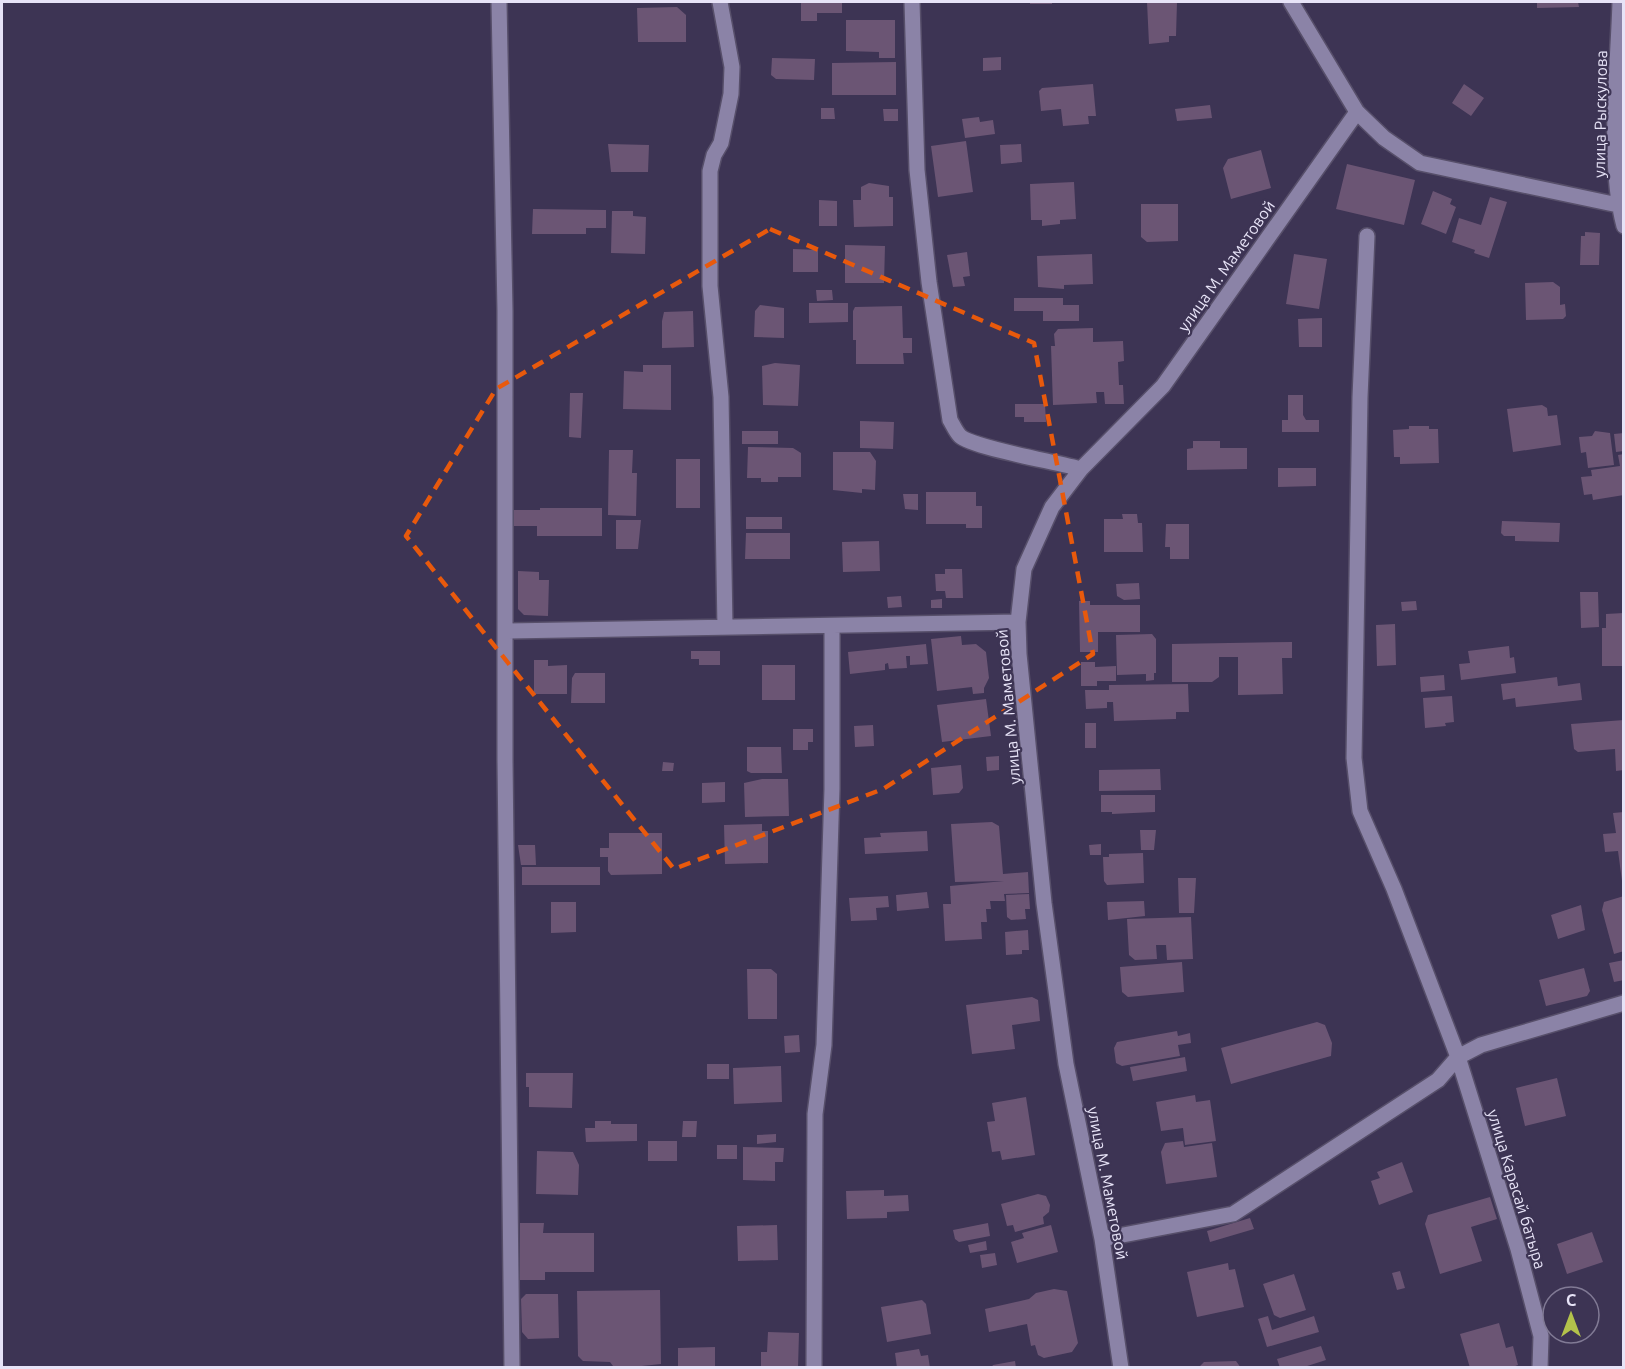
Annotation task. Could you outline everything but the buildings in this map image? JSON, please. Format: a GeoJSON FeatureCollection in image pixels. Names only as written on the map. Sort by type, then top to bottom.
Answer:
{"type":"FeatureCollection","features":[{"type":"Feature","properties":{"kind":"street"},"geometry":{"type":"LineString","coordinates":[[499,2],[505,311],[505,631],[512,1368]]}},
{"type":"Feature","properties":{"kind":"street"},"geometry":{"type":"LineString","coordinates":[[720,2],[731,76],[728,113],[721,143],[714,155],[710,171],[710,286],[722,397],[725,627]]}},
{"type":"Feature","properties":{"kind":"street"},"geometry":{"type":"LineString","coordinates":[[912,2],[917,170],[929,282],[950,420],[960,436],[975,444],[1052,460],[1081,469]]}},
{"type":"Feature","properties":{"kind":"street"},"geometry":{"type":"LineString","coordinates":[[1291,2],[1358,112],[1384,138],[1420,163],[1618,205]]}},
{"type":"Feature","properties":{"kind":"street","name":"улица Рыскулова"},"geometry":{"type":"LineString","coordinates":[[1620,2],[1616,122],[1618,205],[1623,226]]}},
{"type":"Feature","properties":{"kind":"street","name":"улица М. Маметовой"},"geometry":{"type":"LineString","coordinates":[[1121,1368],[1102,1239],[1063,1041],[1044,903],[1018,622],[1024,569],[1052,507],[1081,469],[1163,386],[1358,112]]}},
{"type":"Feature","properties":{"kind":"street","name":"улица Карасай батыра"},"geometry":{"type":"LineString","coordinates":[[1366,236],[1360,397],[1354,758],[1360,811],[1394,889],[1458,1057],[1518,1249],[1541,1336],[1540,1368]]}},
{"type":"Feature","properties":{"kind":"street"},"geometry":{"type":"LineString","coordinates":[[505,631],[1018,622]]}},
{"type":"Feature","properties":{"kind":"street"},"geometry":{"type":"LineString","coordinates":[[813,1368],[815,1114],[824,1045],[832,789],[832,626]]}},
{"type":"Feature","properties":{"kind":"street"},"geometry":{"type":"LineString","coordinates":[[1102,1239],[1233,1214],[1438,1080],[1458,1057],[1482,1045],[1623,1003]]}},
{"type":"Feature","properties":{"kind":"highlighted area"},"geometry":{"type":"Polygon","coordinates":[[[770,229],[1034,343],[1093,654],[883,789],[674,869],[406,536],[496,389],[770,229]]]}}]}
